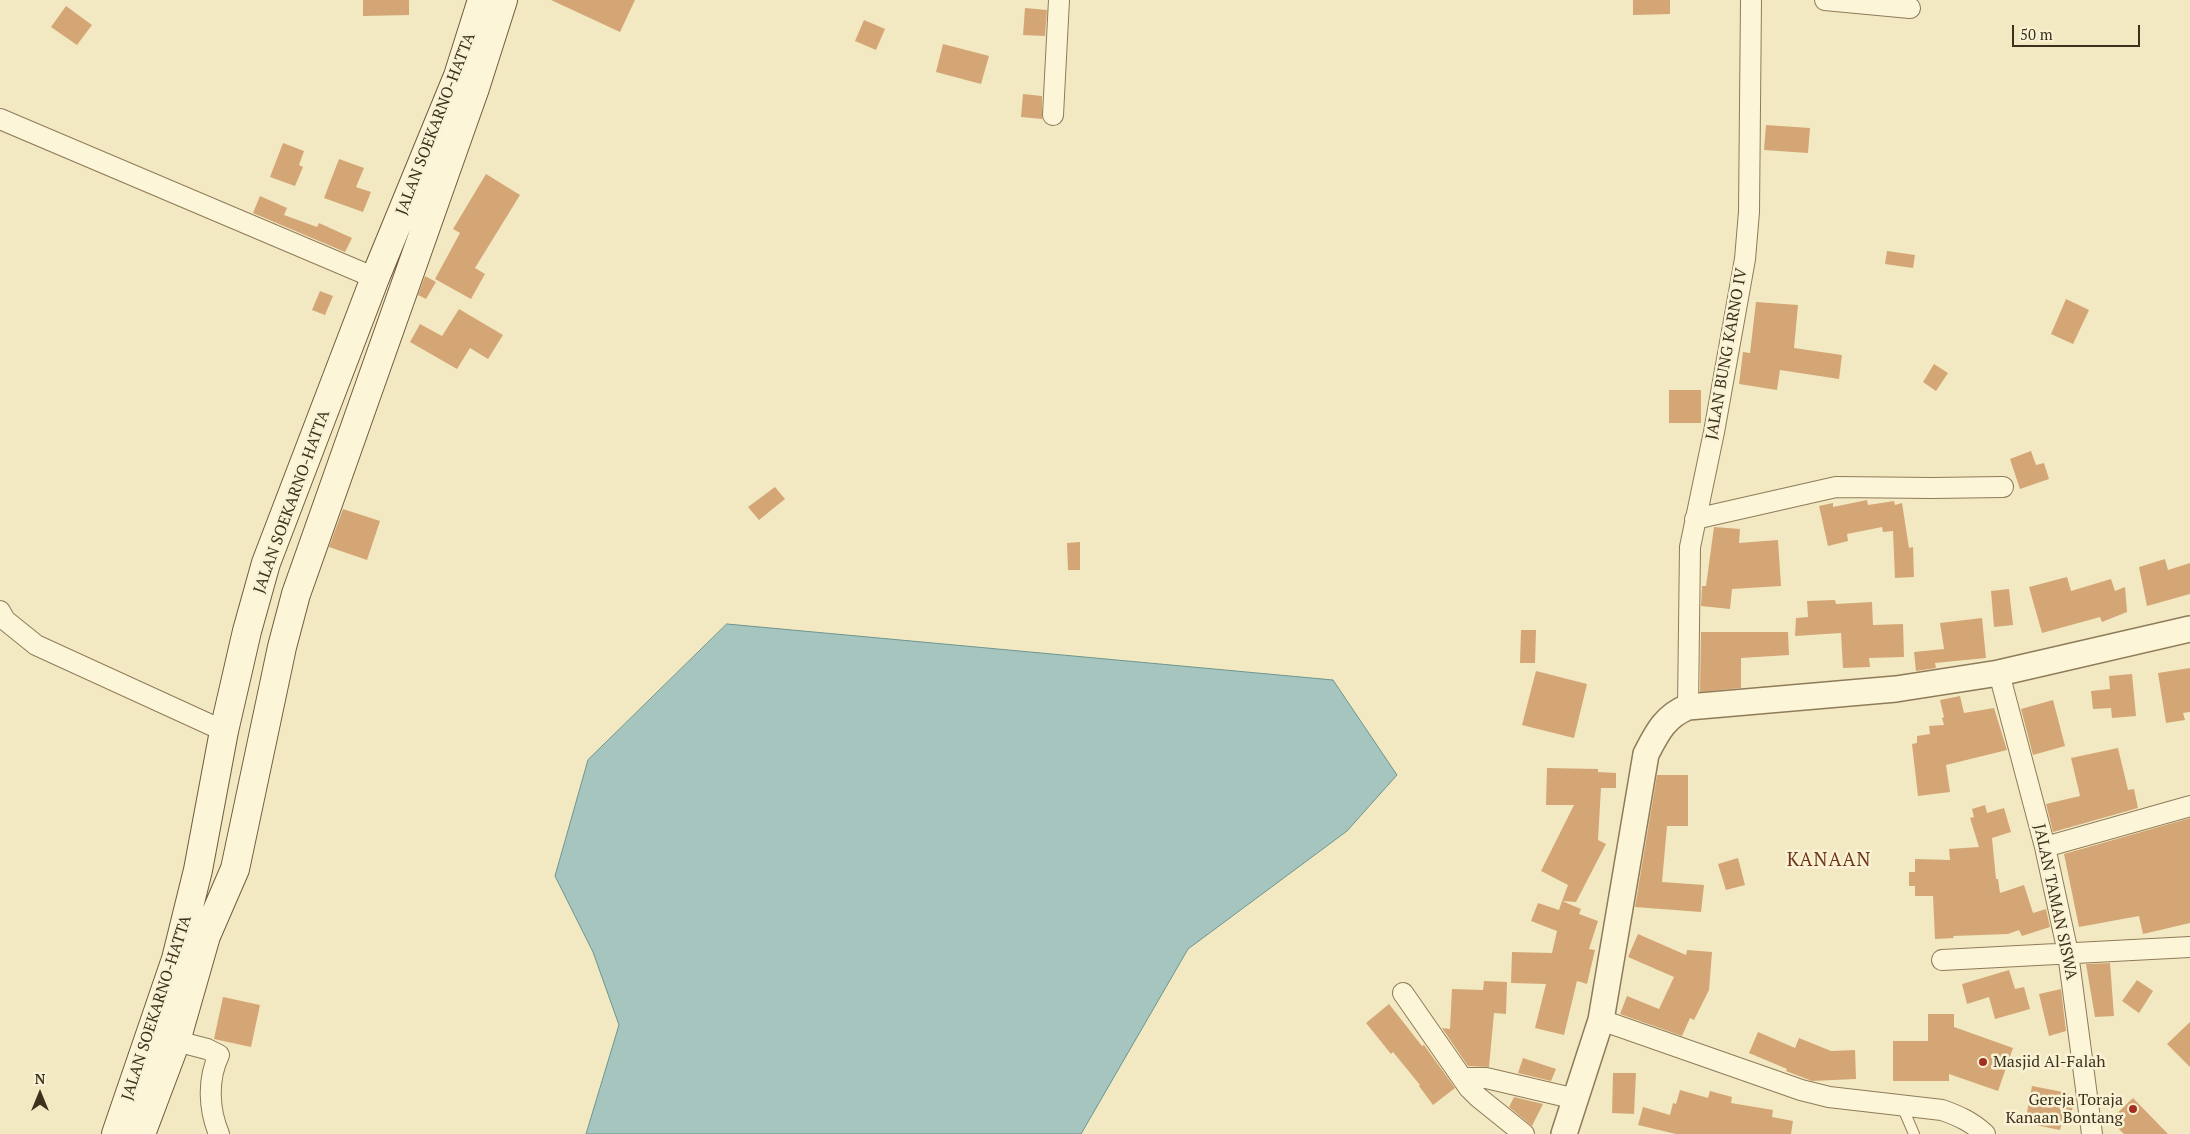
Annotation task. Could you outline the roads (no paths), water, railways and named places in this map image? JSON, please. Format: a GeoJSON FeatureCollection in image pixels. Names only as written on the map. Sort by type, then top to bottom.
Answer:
{"type":"FeatureCollection","features":[{"type":"Feature","properties":{"kind":"main road","name":"JALAN SOEKARNO-HATTA"},"geometry":{"type":"LineString","coordinates":[[480,40],[482,0]]}},
{"type":"Feature","properties":{"kind":"main road","name":"JALAN SOEKARNO-HATTA"},"geometry":{"type":"LineString","coordinates":[[141,1134],[176,1041],[206,936],[235,869],[282,647],[296,594],[480,40],[503,0]]}},
{"type":"Feature","properties":{"kind":"main road","name":"JALAN SOEKARNO-HATTA"},"geometry":{"type":"LineString","coordinates":[[116,1134],[176,959],[198,870],[224,731],[266,563],[376,278],[466,82]]}},
{"type":"Feature","properties":{"kind":"street"},"geometry":{"type":"LineString","coordinates":[[1053,116],[1059,0]]}},
{"type":"Feature","properties":{"kind":"street","name":"JALAN BUNG KARNO IV"},"geometry":{"type":"LineString","coordinates":[[1688,707],[1689,571],[1695,519],[1714,432],[1745,259],[1750,212],[1751,0]]}},
{"type":"Feature","properties":{"kind":"street"},"geometry":{"type":"LineString","coordinates":[[1826,0],[1910,8]]}},
{"type":"Feature","properties":{"kind":"street"},"geometry":{"type":"LineString","coordinates":[[0,119],[376,278]]}},
{"type":"Feature","properties":{"kind":"street"},"geometry":{"type":"LineString","coordinates":[[1695,519],[1836,486],[1932,488],[2003,486]]}},
{"type":"Feature","properties":{"kind":"street"},"geometry":{"type":"LineString","coordinates":[[0,611],[4,620],[36,645],[224,731]]}},
{"type":"Feature","properties":{"kind":"street"},"geometry":{"type":"LineString","coordinates":[[1564,1134],[1601,1020],[1646,754],[1665,722],[1675,712],[1688,707],[1896,689],[2000,673],[2190,629]]}},
{"type":"Feature","properties":{"kind":"street","name":"JALAN TAMAN SISWA"},"geometry":{"type":"LineString","coordinates":[[2000,673],[2045,847],[2068,953],[2092,1134]]}},
{"type":"Feature","properties":{"kind":"street"},"geometry":{"type":"LineString","coordinates":[[2045,847],[2190,806]]}},
{"type":"Feature","properties":{"kind":"street"},"geometry":{"type":"LineString","coordinates":[[2150,947],[2190,937]]}},
{"type":"Feature","properties":{"kind":"street"},"geometry":{"type":"LineString","coordinates":[[1942,960],[2190,946]]}},
{"type":"Feature","properties":{"kind":"street"},"geometry":{"type":"LineString","coordinates":[[1403,993],[1462,1078],[1478,1097],[1524,1134]]}},
{"type":"Feature","properties":{"kind":"street"},"geometry":{"type":"LineString","coordinates":[[1601,1020],[1800,1090],[1829,1097],[1942,1110],[1974,1124],[1985,1134]]}},
{"type":"Feature","properties":{"kind":"street"},"geometry":{"type":"LineString","coordinates":[[176,1041],[207,1049],[219,1055],[213,1072],[210,1094],[212,1110],[220,1134]]}},
{"type":"Feature","properties":{"kind":"street"},"geometry":{"type":"LineString","coordinates":[[1462,1078],[1486,1078],[1576,1099]]}},
{"type":"Feature","properties":{"kind":"lane"},"geometry":{"type":"LineString","coordinates":[[1902,1106],[1914,1134]]}},
{"type":"Feature","properties":{"kind":"water"},"geometry":{"type":"Polygon","coordinates":[[[727,624],[1333,680],[1397,775],[1347,831],[1188,949],[1081,1134],[586,1134],[619,1025],[593,952],[555,876],[588,760],[727,624]]]}},
{"type":"Feature","properties":{"kind":"place","name":"Masjid Al-Falah"},"geometry":{"type":"Point","coordinates":[1983,1062]}},
{"type":"Feature","properties":{"kind":"place","name":"Gereja Toraja Kanaan Bontang"},"geometry":{"type":"Point","coordinates":[2133,1109]}},
{"type":"Feature","properties":{"kind":"district","name":"KANAAN"},"geometry":{"type":"Point","coordinates":[1829,861]}}]}
